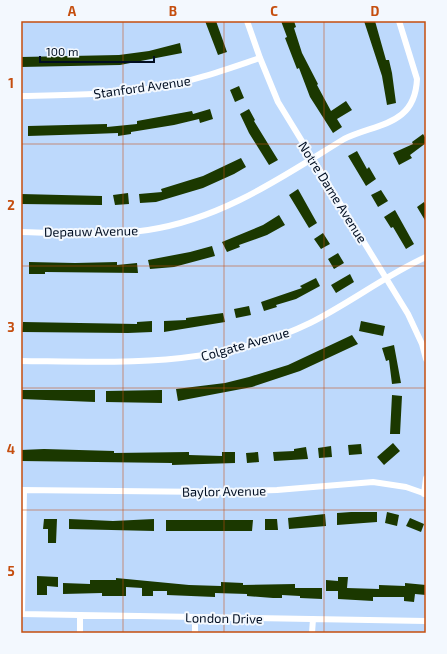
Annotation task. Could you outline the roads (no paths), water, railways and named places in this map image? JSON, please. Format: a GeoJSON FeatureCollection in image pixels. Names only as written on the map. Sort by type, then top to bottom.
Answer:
{"type":"FeatureCollection","features":[{"type":"Feature","properties":{"kind":"street","name":"Notre Dame Avenue"},"geometry":{"type":"LineString","coordinates":[[247,21],[278,102],[415,327],[426,359]]}},
{"type":"Feature","properties":{"kind":"street","name":"Depauw Avenue"},"geometry":{"type":"LineString","coordinates":[[21,232],[110,233],[167,226],[192,220],[226,208],[250,196],[359,131],[384,124],[398,118],[411,104],[416,89],[417,79],[399,21]]}},
{"type":"Feature","properties":{"kind":"street","name":"Stanford Avenue"},"geometry":{"type":"LineString","coordinates":[[21,96],[119,93],[162,87],[196,79],[260,58]]}},
{"type":"Feature","properties":{"kind":"street","name":"Colgate Avenue"},"geometry":{"type":"LineString","coordinates":[[21,361],[151,362],[196,358],[232,350],[275,337],[309,323],[426,257]]}},
{"type":"Feature","properties":{"kind":"street"},"geometry":{"type":"LineString","coordinates":[[425,494],[426,478]]}},
{"type":"Feature","properties":{"kind":"street","name":"Baylor Avenue"},"geometry":{"type":"LineString","coordinates":[[23,490],[213,492],[277,490],[373,482],[406,487],[425,494]]}},
{"type":"Feature","properties":{"kind":"street","name":"London Drive"},"geometry":{"type":"LineString","coordinates":[[23,490],[22,614],[426,620]]}},
{"type":"Feature","properties":{"kind":"street"},"geometry":{"type":"LineString","coordinates":[[80,615],[80,633]]}},
{"type":"Feature","properties":{"kind":"street"},"geometry":{"type":"LineString","coordinates":[[195,617],[195,633]]}},
{"type":"Feature","properties":{"kind":"street"},"geometry":{"type":"LineString","coordinates":[[312,633],[313,619]]}}]}
